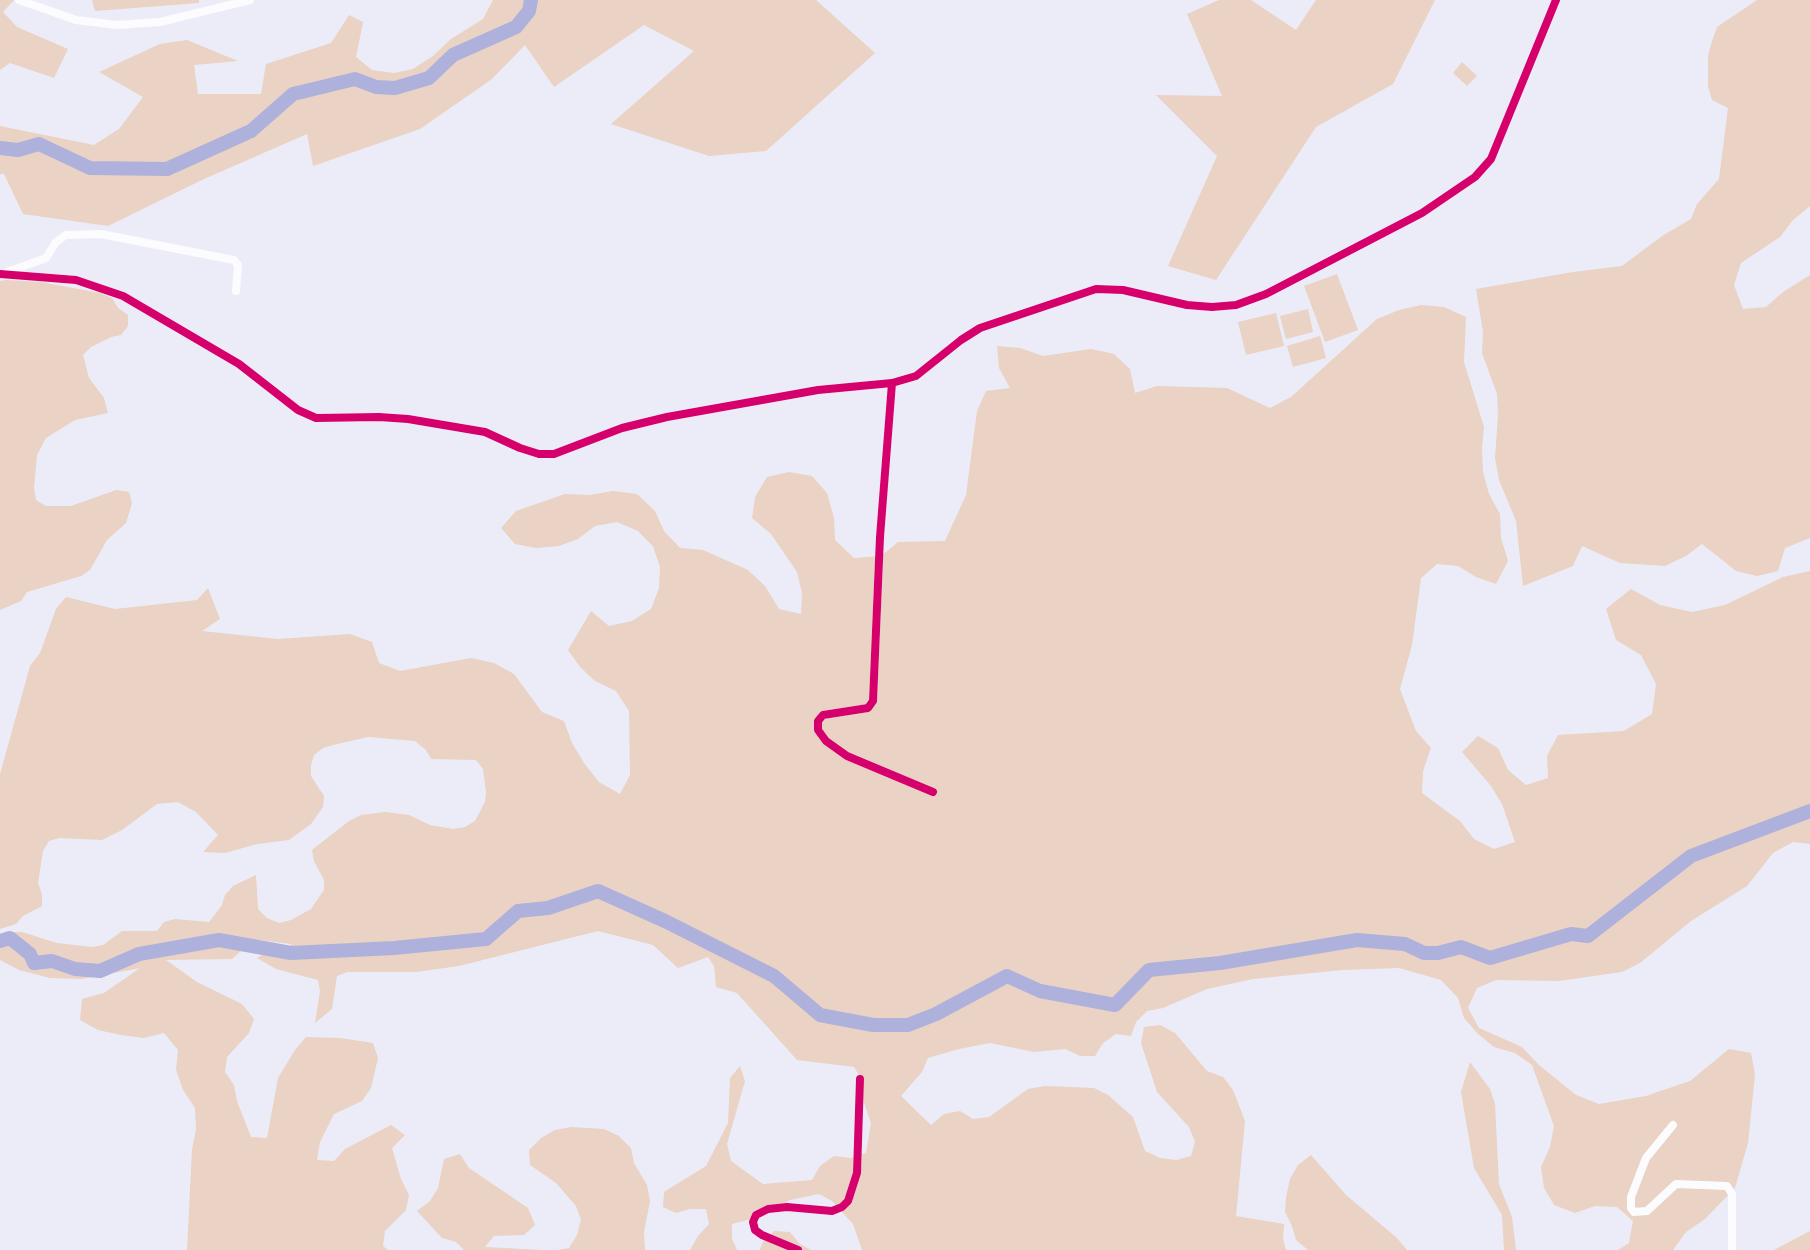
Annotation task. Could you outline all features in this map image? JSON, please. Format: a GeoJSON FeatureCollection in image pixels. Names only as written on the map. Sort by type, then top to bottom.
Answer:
{"type":"FeatureCollection","features":[{"type":"Feature","properties":{"kind":"street"},"geometry":{"type":"LineString","coordinates":[[19,0],[76,20],[117,25],[160,22],[250,0]]}},
{"type":"Feature","properties":{"kind":"street"},"geometry":{"type":"LineString","coordinates":[[1,274],[76,280],[123,296],[239,364],[298,410],[316,418],[379,417],[444,425],[485,432],[539,454],[554,454],[622,428],[667,417],[818,390],[892,383],[916,376],[980,328],[1096,289],[1123,290],[1187,305],[1212,307],[1236,305],[1266,294],[1422,213],[1475,177],[1491,159],[1556,0]]}},
{"type":"Feature","properties":{"kind":"street"},"geometry":{"type":"LineString","coordinates":[[1,274],[46,258],[56,242],[66,235],[101,234],[234,260],[238,265],[236,291]]}},
{"type":"Feature","properties":{"kind":"street"},"geometry":{"type":"LineString","coordinates":[[892,383],[880,537],[873,701],[868,708],[823,715],[818,721],[818,730],[826,741],[847,756],[933,792]]}},
{"type":"Feature","properties":{"kind":"street"},"geometry":{"type":"LineString","coordinates":[[798,1250],[762,1235],[755,1230],[753,1222],[756,1215],[768,1209],[787,1207],[832,1211],[848,1201],[857,1173],[860,1079]]}},
{"type":"Feature","properties":{"kind":"street"},"geometry":{"type":"LineString","coordinates":[[1673,1125],[1646,1158],[1631,1197],[1631,1208],[1634,1212],[1647,1211],[1676,1184],[1727,1186],[1732,1194],[1732,1250]]}},
{"type":"Feature","properties":{"kind":"shaded area"},"geometry":{"type":"Polygon","coordinates":[[[0,0],[14,0],[3,12],[17,27],[68,49],[54,78],[10,63],[0,70],[0,0]]]}},
{"type":"Feature","properties":{"kind":"shaded area"},"geometry":{"type":"Polygon","coordinates":[[[92,0],[199,0],[199,3],[95,11],[92,0]]]}},
{"type":"Feature","properties":{"kind":"shaded area"},"geometry":{"type":"Polygon","coordinates":[[[493,0],[816,0],[875,53],[766,151],[709,156],[611,124],[694,51],[644,25],[554,87],[525,45],[492,79],[420,129],[313,166],[307,134],[108,226],[23,214],[4,174],[0,174],[0,126],[94,145],[119,129],[143,97],[99,72],[160,44],[187,40],[238,61],[194,65],[198,94],[261,94],[266,64],[331,43],[349,15],[363,22],[356,57],[372,70],[394,73],[413,69],[433,56],[451,39],[483,19],[493,0]]]}},
{"type":"Feature","properties":{"kind":"shaded area"},"geometry":{"type":"Polygon","coordinates":[[[1219,0],[1251,0],[1296,30],[1316,0],[1435,0],[1393,84],[1316,127],[1216,280],[1168,266],[1217,156],[1156,95],[1222,96],[1187,14],[1219,0]]]}},
{"type":"Feature","properties":{"kind":"shaded area"},"geometry":{"type":"Polygon","coordinates":[[[1757,0],[1810,0],[1810,206],[1793,220],[1780,237],[1741,263],[1734,285],[1743,309],[1766,307],[1810,275],[1810,538],[1785,548],[1778,571],[1757,576],[1736,571],[1702,544],[1665,566],[1620,563],[1582,546],[1573,566],[1523,586],[1516,521],[1499,480],[1495,458],[1497,394],[1482,353],[1483,332],[1476,289],[1622,266],[1691,219],[1697,204],[1719,179],[1728,108],[1712,100],[1708,86],[1708,56],[1712,41],[1717,27],[1757,0]]]}},
{"type":"Feature","properties":{"kind":"shaded area"},"geometry":{"type":"Polygon","coordinates":[[[1462,62],[1477,76],[1467,86],[1453,73],[1462,62]]]}},
{"type":"Feature","properties":{"kind":"shaded area"},"geometry":{"type":"Polygon","coordinates":[[[1337,274],[1358,330],[1325,342],[1304,286],[1337,274]]]}},
{"type":"Feature","properties":{"kind":"shaded area"},"geometry":{"type":"Polygon","coordinates":[[[0,281],[41,282],[100,293],[112,298],[118,308],[128,315],[128,326],[121,335],[91,347],[83,355],[89,378],[104,398],[108,413],[75,420],[46,438],[37,455],[34,488],[36,500],[46,506],[71,506],[116,490],[129,492],[132,503],[126,523],[107,540],[90,570],[81,576],[27,592],[21,601],[0,610],[0,281]]]}},
{"type":"Feature","properties":{"kind":"shaded area"},"geometry":{"type":"Polygon","coordinates":[[[1421,305],[1444,307],[1466,317],[1464,362],[1484,427],[1483,472],[1489,494],[1500,514],[1501,538],[1508,561],[1496,584],[1458,566],[1437,564],[1421,578],[1412,645],[1400,689],[1416,731],[1431,748],[1423,771],[1422,793],[1460,821],[1474,839],[1494,849],[1515,842],[1502,804],[1462,752],[1478,736],[1498,748],[1508,770],[1526,785],[1548,778],[1547,756],[1558,735],[1624,731],[1652,714],[1656,684],[1641,655],[1616,640],[1606,609],[1631,589],[1660,605],[1692,612],[1725,605],[1783,577],[1810,571],[1810,844],[1793,842],[1773,853],[1747,886],[1691,921],[1640,963],[1622,972],[1559,981],[1496,980],[1477,988],[1468,1008],[1479,1028],[1522,1047],[1576,1095],[1599,1104],[1646,1096],[1690,1081],[1729,1049],[1751,1053],[1755,1075],[1748,1143],[1735,1188],[1705,1219],[1686,1232],[1673,1250],[1618,1250],[1629,1243],[1633,1221],[1617,1207],[1595,1206],[1575,1213],[1554,1205],[1544,1188],[1541,1167],[1550,1147],[1554,1126],[1532,1065],[1515,1053],[1494,1047],[1478,1034],[1464,1018],[1458,998],[1441,980],[1399,968],[1253,979],[1207,989],[1163,1008],[1147,1011],[1136,1022],[1131,1036],[1116,1034],[1103,1043],[1095,1056],[1080,1056],[1065,1049],[1034,1052],[990,1043],[959,1049],[928,1058],[922,1072],[901,1096],[931,1125],[944,1114],[960,1111],[973,1119],[989,1117],[1028,1089],[1045,1086],[1094,1088],[1108,1095],[1133,1117],[1145,1151],[1160,1158],[1176,1160],[1191,1156],[1195,1142],[1189,1127],[1157,1092],[1141,1043],[1144,1027],[1160,1025],[1175,1033],[1207,1071],[1223,1077],[1233,1090],[1245,1121],[1236,1216],[1284,1224],[1286,1250],[862,1250],[853,1224],[832,1201],[819,1194],[790,1200],[762,1216],[732,1224],[732,1239],[737,1250],[690,1250],[709,1224],[706,1209],[676,1213],[663,1207],[664,1192],[706,1166],[728,1123],[730,1078],[740,1066],[745,1081],[727,1144],[731,1161],[763,1184],[812,1180],[820,1166],[834,1156],[851,1158],[866,1153],[871,1123],[861,1094],[862,1080],[854,1067],[797,1060],[737,993],[716,987],[714,966],[708,957],[678,968],[653,945],[598,931],[459,966],[416,972],[347,972],[337,976],[332,1009],[315,1023],[320,991],[318,980],[276,969],[257,958],[267,952],[291,953],[291,944],[259,940],[249,944],[232,959],[166,960],[197,982],[242,1004],[254,1019],[249,1033],[227,1057],[225,1072],[234,1085],[251,1137],[267,1138],[278,1078],[306,1037],[373,1043],[378,1058],[371,1088],[362,1101],[334,1114],[320,1142],[317,1160],[334,1161],[345,1149],[391,1125],[405,1135],[392,1148],[409,1195],[406,1210],[385,1231],[383,1246],[388,1250],[187,1250],[192,1150],[196,1129],[195,1108],[183,1090],[176,1070],[178,1050],[164,1033],[144,1038],[121,1035],[98,1030],[80,1020],[82,999],[104,993],[140,968],[82,979],[50,978],[19,970],[0,960],[0,946],[11,932],[22,932],[57,943],[92,947],[103,945],[122,931],[157,931],[164,922],[175,919],[209,922],[233,886],[256,875],[258,909],[267,918],[279,923],[291,920],[311,909],[324,890],[324,880],[312,850],[349,821],[361,815],[385,812],[409,815],[430,825],[453,829],[475,821],[485,802],[483,769],[476,760],[431,759],[415,741],[368,737],[337,744],[323,748],[314,755],[311,765],[311,776],[324,796],[323,807],[311,824],[289,840],[257,844],[225,853],[203,852],[218,835],[196,812],[178,802],[157,804],[122,830],[102,840],[59,838],[49,841],[43,851],[38,883],[42,906],[23,916],[16,924],[0,929],[0,774],[30,666],[40,653],[56,609],[66,597],[115,609],[197,600],[208,588],[220,619],[202,631],[278,639],[350,634],[372,642],[379,663],[400,671],[471,658],[494,663],[514,674],[542,712],[564,721],[584,763],[599,782],[620,794],[630,775],[629,711],[616,691],[595,681],[568,650],[591,611],[609,626],[632,621],[651,609],[659,588],[660,567],[653,546],[638,531],[617,522],[595,526],[578,539],[559,546],[536,548],[515,544],[501,528],[516,511],[565,494],[589,495],[613,491],[637,494],[655,511],[664,531],[680,548],[703,550],[748,570],[765,586],[779,609],[801,614],[802,593],[797,572],[771,534],[752,518],[755,497],[767,477],[789,472],[812,476],[827,493],[834,518],[835,540],[854,558],[881,556],[898,542],[945,541],[966,495],[977,411],[986,391],[1010,388],[999,368],[997,346],[1020,348],[1043,356],[1091,349],[1114,354],[1130,369],[1135,393],[1157,386],[1227,388],[1270,408],[1291,397],[1377,319],[1421,305]]]}},
{"type":"Feature","properties":{"kind":"shaded area"},"geometry":{"type":"Polygon","coordinates":[[[1308,309],[1313,332],[1286,339],[1280,316],[1308,309]]]}},
{"type":"Feature","properties":{"kind":"shaded area"},"geometry":{"type":"Polygon","coordinates":[[[1276,313],[1284,346],[1246,355],[1238,322],[1276,313]]]}},
{"type":"Feature","properties":{"kind":"shaded area"},"geometry":{"type":"Polygon","coordinates":[[[1320,336],[1326,358],[1293,367],[1287,346],[1320,336]]]}},
{"type":"Feature","properties":{"kind":"shaded area"},"geometry":{"type":"Polygon","coordinates":[[[1470,1062],[1490,1089],[1495,1104],[1499,1184],[1512,1217],[1516,1250],[1504,1250],[1502,1215],[1474,1168],[1461,1092],[1470,1062]]]}},
{"type":"Feature","properties":{"kind":"shaded area"},"geometry":{"type":"Polygon","coordinates":[[[571,1127],[604,1129],[619,1136],[631,1148],[634,1163],[647,1185],[650,1201],[644,1232],[645,1250],[557,1250],[569,1248],[581,1220],[576,1206],[556,1183],[530,1165],[529,1150],[555,1130],[571,1127]]]}},
{"type":"Feature","properties":{"kind":"shaded area"},"geometry":{"type":"Polygon","coordinates":[[[460,1154],[469,1168],[528,1208],[535,1225],[524,1235],[494,1236],[485,1247],[544,1250],[464,1250],[456,1242],[442,1238],[417,1211],[430,1201],[438,1188],[444,1159],[460,1154]]]}},
{"type":"Feature","properties":{"kind":"shaded area"},"geometry":{"type":"Polygon","coordinates":[[[1311,1155],[1346,1195],[1407,1250],[1308,1250],[1296,1240],[1285,1212],[1286,1197],[1290,1179],[1298,1165],[1311,1155]]]}},
{"type":"Feature","properties":{"kind":"shaded area"},"geometry":{"type":"Polygon","coordinates":[[[774,1231],[790,1232],[800,1244],[811,1250],[760,1250],[762,1243],[774,1231]]]}},
{"type":"Feature","properties":{"kind":"shaded area"},"geometry":{"type":"Polygon","coordinates":[[[1810,1231],[1810,1250],[1774,1250],[1810,1231]]]}},
{"type":"Feature","properties":{"kind":"waterway"},"geometry":{"type":"LineString","coordinates":[[0,148],[18,150],[39,144],[90,168],[167,169],[251,131],[293,94],[355,79],[376,87],[395,88],[429,78],[453,55],[516,27],[529,11],[531,0]]}},
{"type":"Feature","properties":{"kind":"waterway"},"geometry":{"type":"LineString","coordinates":[[0,941],[10,938],[30,954],[34,963],[52,961],[75,969],[100,971],[139,954],[219,940],[291,953],[394,948],[486,939],[518,911],[548,908],[598,891],[774,976],[820,1015],[873,1025],[908,1025],[936,1014],[1007,976],[1040,991],[1115,1005],[1149,970],[1220,963],[1357,940],[1405,944],[1424,953],[1461,947],[1490,958],[1571,934],[1588,936],[1691,856],[1810,811]]}},
{"type":"Feature","properties":{"kind":"cycle path"},"geometry":{"type":"LineString","coordinates":[[0,274],[76,280],[123,296],[239,364],[298,410],[316,418],[408,419],[485,432],[520,448],[539,454],[554,454],[622,428],[667,417],[818,390],[892,383],[916,376],[980,328],[1096,289],[1123,290],[1187,305],[1212,307],[1236,305],[1266,294],[1422,213],[1475,177],[1491,159],[1556,0]]}},
{"type":"Feature","properties":{"kind":"cycle path"},"geometry":{"type":"LineString","coordinates":[[892,383],[880,537],[873,701],[868,708],[823,715],[818,721],[818,730],[826,741],[847,756],[933,792]]}},
{"type":"Feature","properties":{"kind":"cycle path"},"geometry":{"type":"LineString","coordinates":[[798,1250],[762,1235],[755,1230],[753,1222],[756,1215],[768,1209],[787,1207],[832,1211],[848,1201],[857,1173],[860,1079]]}}]}
